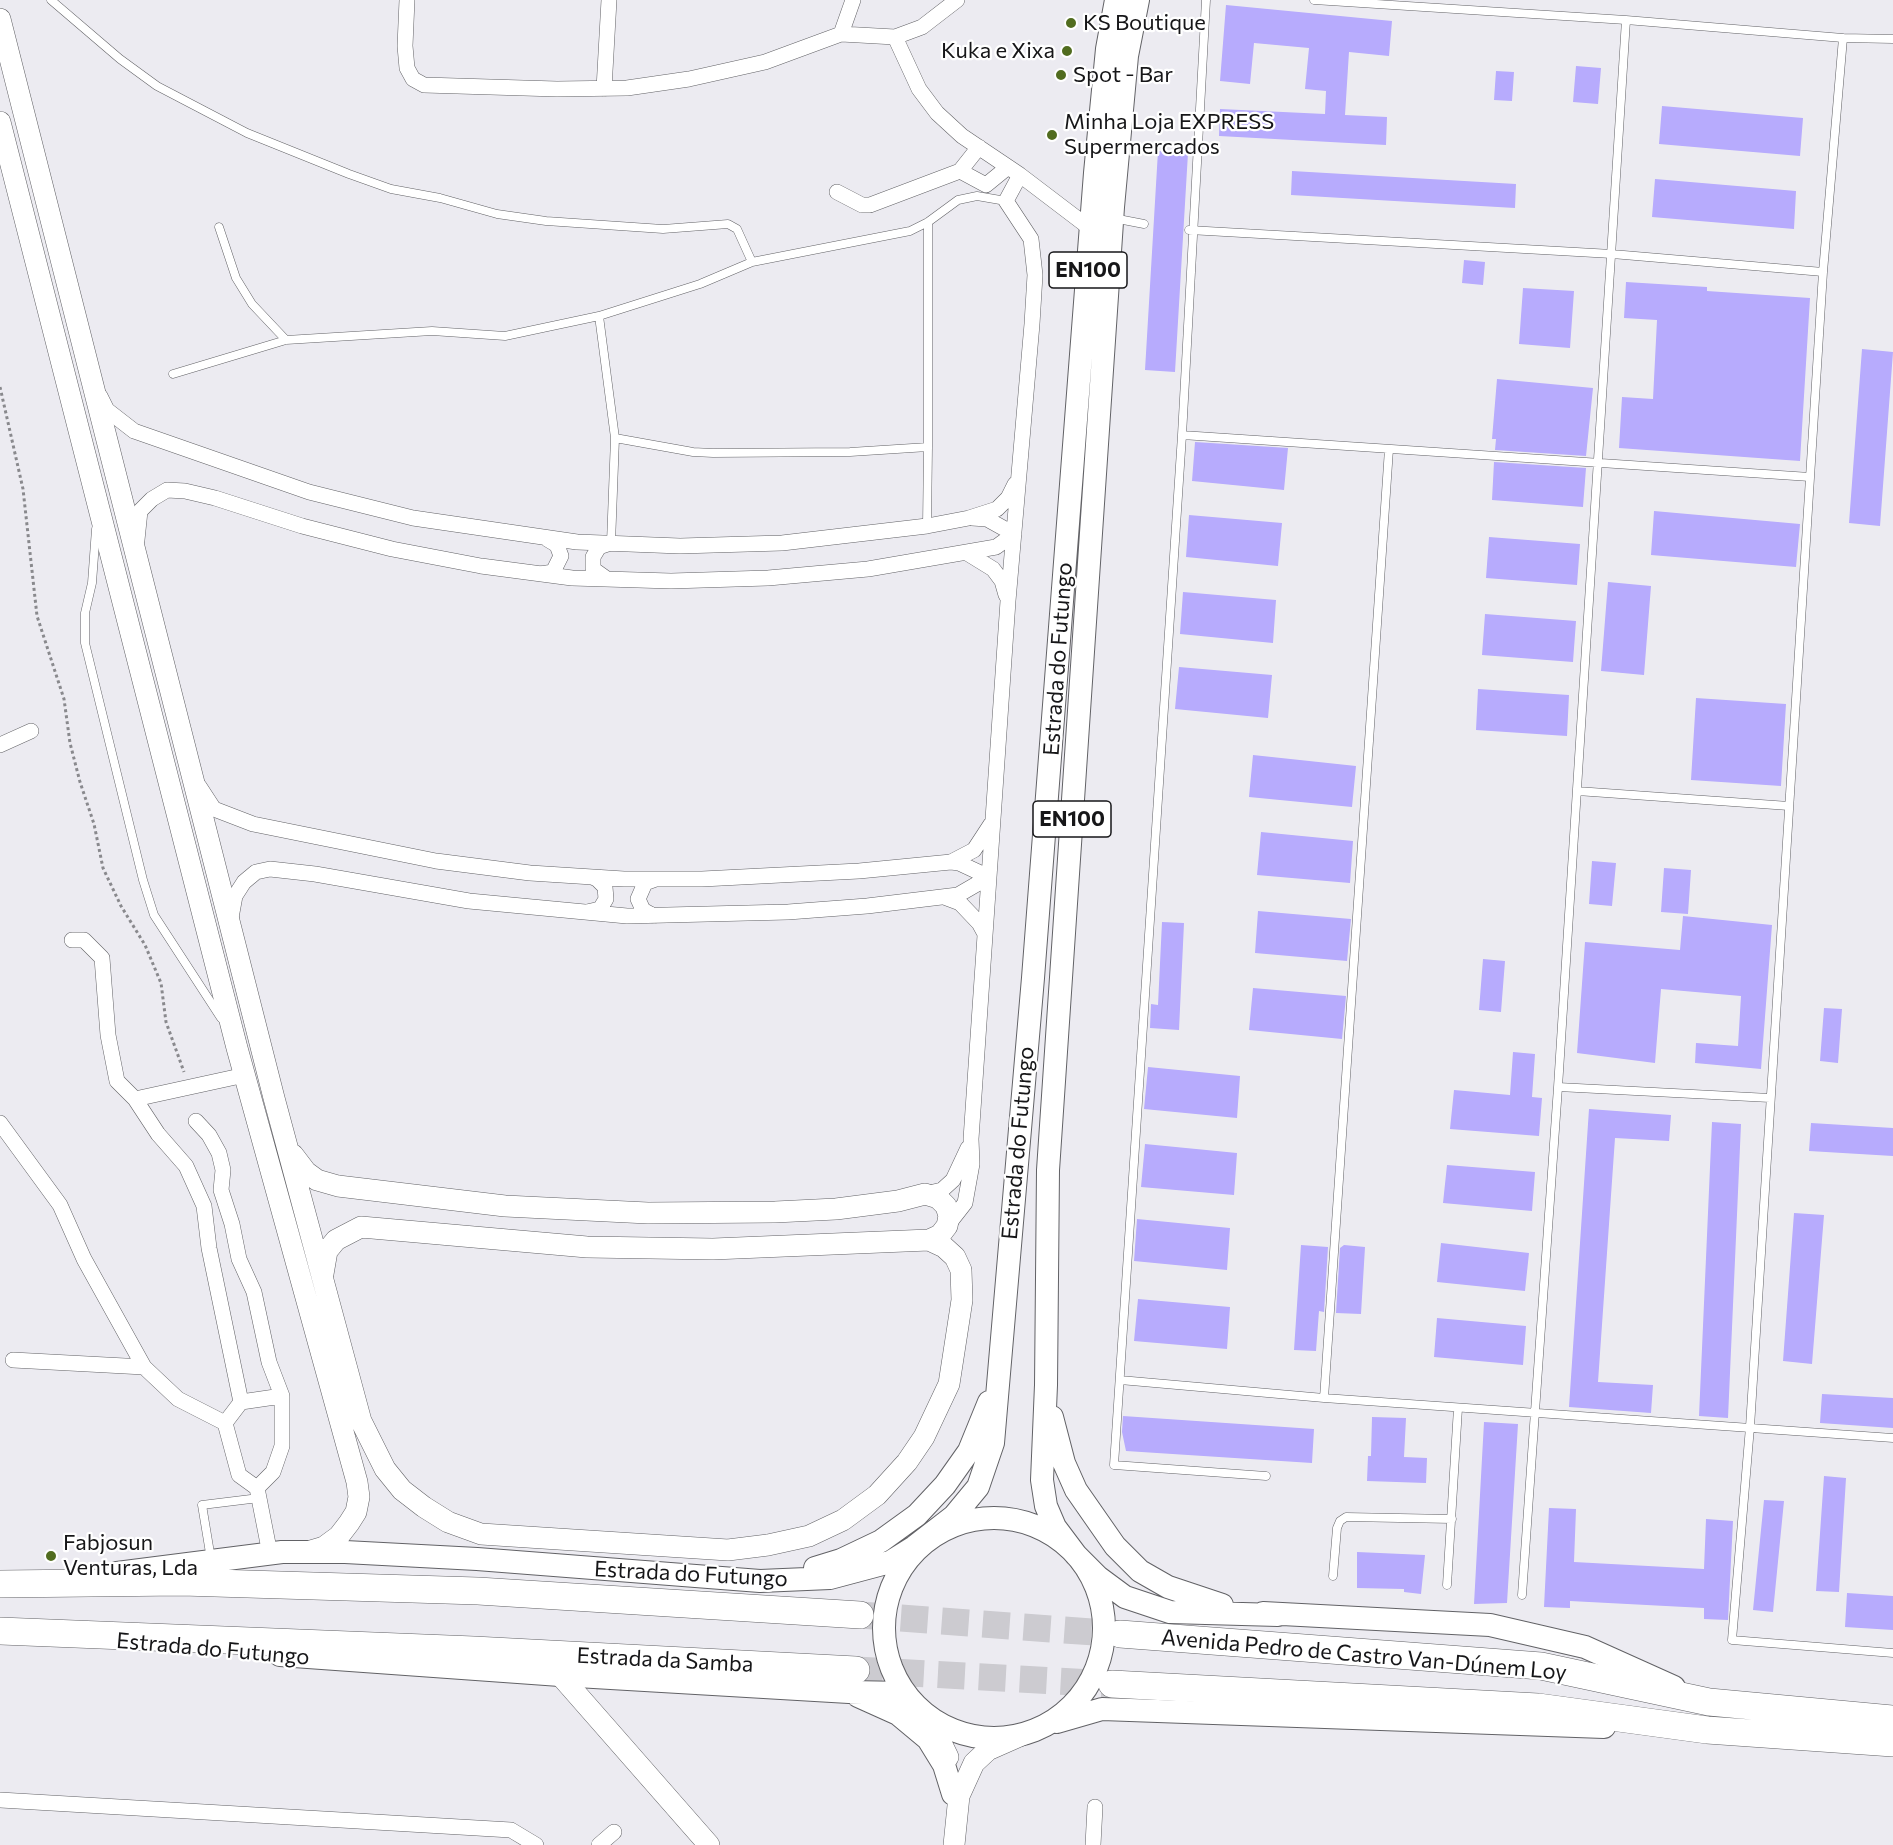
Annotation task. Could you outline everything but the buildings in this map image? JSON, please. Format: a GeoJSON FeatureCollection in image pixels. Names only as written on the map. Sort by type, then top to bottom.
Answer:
{"type":"FeatureCollection","features":[{"type":"Feature","properties":{"kind":"highway","name":"Estrada do Futungo"},"geometry":{"type":"LineString","coordinates":[[12,1584],[182,1582],[478,1591],[860,1615]]}},
{"type":"Feature","properties":{"kind":"highway","name":"Estrada do Futungo"},"geometry":{"type":"LineString","coordinates":[[12,1632],[182,1636],[474,1650]]}},
{"type":"Feature","properties":{"kind":"highway","name":"Avenida Pedro de Castro Van-Dúnem Loy"},"geometry":{"type":"LineString","coordinates":[[1120,1634],[1541,1666],[1709,1702],[1893,1719]]}},
{"type":"Feature","properties":{"kind":"highway","name":"Estrada da Samba"},"geometry":{"type":"LineString","coordinates":[[474,1650],[852,1681]]}},
{"type":"Feature","properties":{"kind":"highway","name":"Avenida Pedro de Castro Van-Dúnem Loy"},"geometry":{"type":"LineString","coordinates":[[1113,1684],[1538,1707],[1707,1730],[1893,1743]]}},
{"type":"Feature","properties":{"kind":"main road","name":"Estrada do Futungo"},"geometry":{"type":"LineString","coordinates":[[212,1561],[306,1552],[477,1559],[750,1581],[830,1578],[864,1571],[890,1562],[931,1536],[954,1516],[978,1487],[993,1443],[1091,229],[1107,49],[1116,0]]}},
{"type":"Feature","properties":{"kind":"main road","name":"Estrada do Futungo"},"geometry":{"type":"LineString","coordinates":[[1076,1555],[1055,1527],[1046,1506],[1042,1480],[1046,1385],[1048,1170],[1113,218],[1127,56],[1138,0]]}},
{"type":"Feature","properties":{"kind":"main road"},"geometry":{"type":"LineString","coordinates":[[750,1581],[796,1573],[841,1560],[881,1541],[917,1515],[945,1485],[969,1451],[997,1381]]}},
{"type":"Feature","properties":{"kind":"main road"},"geometry":{"type":"LineString","coordinates":[[1046,1385],[1056,1438],[1064,1464],[1082,1500],[1115,1546],[1140,1570],[1168,1587],[1238,1609],[1278,1616],[1490,1625],[1585,1647],[1709,1702]]}},
{"type":"Feature","properties":{"kind":"main road"},"geometry":{"type":"LineString","coordinates":[[980,1518],[1007,1519],[1048,1532],[1076,1555],[1096,1587],[1101,1605],[1103,1642],[1096,1669],[1083,1694],[1070,1708],[1030,1732],[984,1738],[966,1735],[948,1728],[911,1700],[895,1678],[884,1644],[885,1609],[896,1575],[905,1561],[931,1536],[963,1522],[980,1518]]}},
{"type":"Feature","properties":{"kind":"main road","name":"Avenida Pedro de Castro Van-Dúnem Loy"},"geometry":{"type":"LineString","coordinates":[[1076,1555],[1098,1577],[1125,1597],[1170,1612],[1278,1616]]}},
{"type":"Feature","properties":{"kind":"main road"},"geometry":{"type":"LineString","coordinates":[[12,1584],[212,1561]]}},
{"type":"Feature","properties":{"kind":"main road","name":"Estrada do Futungo"},"geometry":{"type":"LineString","coordinates":[[12,1632],[181,1648],[560,1675],[852,1681],[911,1700]]}},
{"type":"Feature","properties":{"kind":"main road"},"geometry":{"type":"LineString","coordinates":[[852,1681],[898,1714],[927,1739],[944,1765],[953,1794]]}},
{"type":"Feature","properties":{"kind":"main road","name":"Avenida Pedro de Castro Van-Dúnem Loy"},"geometry":{"type":"LineString","coordinates":[[1030,1732],[1070,1717],[1102,1709],[1707,1730]]}},
{"type":"Feature","properties":{"kind":"street"},"geometry":{"type":"LineString","coordinates":[[408,0],[405,46],[407,68],[413,79],[424,85],[604,89],[627,88],[735,70],[765,62],[841,34],[895,37],[922,27],[957,0]]}},
{"type":"Feature","properties":{"kind":"street"},"geometry":{"type":"LineString","coordinates":[[604,89],[609,0]]}},
{"type":"Feature","properties":{"kind":"street"},"geometry":{"type":"LineString","coordinates":[[841,34],[853,0]]}},
{"type":"Feature","properties":{"kind":"street"},"geometry":{"type":"LineString","coordinates":[[0,19],[286,1142],[361,1421],[385,1469],[402,1490],[424,1507],[448,1522],[481,1534],[728,1550],[768,1545],[809,1536],[843,1520],[876,1495],[906,1462],[924,1437],[949,1384],[962,1300],[961,1270],[955,1257],[944,1247],[929,1240]]}},
{"type":"Feature","properties":{"kind":"street"},"geometry":{"type":"LineString","coordinates":[[895,37],[919,89],[937,113],[979,147],[1091,229]]}},
{"type":"Feature","properties":{"kind":"street"},"geometry":{"type":"LineString","coordinates":[[0,122],[237,1048],[358,1490],[356,1512],[339,1536],[324,1547],[306,1552]]}},
{"type":"Feature","properties":{"kind":"street"},"geometry":{"type":"LineString","coordinates":[[837,192],[862,205],[870,205],[960,171],[979,147]]}},
{"type":"Feature","properties":{"kind":"street"},"geometry":{"type":"LineString","coordinates":[[960,171],[986,184],[1014,171]]}},
{"type":"Feature","properties":{"kind":"street"},"geometry":{"type":"LineString","coordinates":[[322,1275],[327,1251],[336,1240],[361,1227],[616,1247],[682,1249],[929,1240],[940,1235],[959,1213],[969,1191],[1008,601],[1035,275],[1031,239],[1006,201],[1014,171]]}},
{"type":"Feature","properties":{"kind":"street"},"geometry":{"type":"LineString","coordinates":[[91,378],[107,410],[134,431],[257,476],[309,492],[413,518],[546,539],[680,546],[782,543],[927,526],[969,518],[997,509],[1008,498],[1019,476]]}},
{"type":"Feature","properties":{"kind":"street"},"geometry":{"type":"LineString","coordinates":[[140,567],[136,530],[140,512],[152,499],[167,490],[185,491],[215,498],[302,526],[392,549],[541,574],[607,579],[671,581],[768,578],[868,569],[996,547],[1014,534]]}},
{"type":"Feature","properties":{"kind":"street"},"geometry":{"type":"LineString","coordinates":[[969,518],[987,519],[1014,534]]}},
{"type":"Feature","properties":{"kind":"street"},"geometry":{"type":"LineString","coordinates":[[541,574],[553,572],[561,556],[557,545],[546,539]]}},
{"type":"Feature","properties":{"kind":"street"},"geometry":{"type":"LineString","coordinates":[[607,579],[593,569],[593,557],[600,547],[611,543]]}},
{"type":"Feature","properties":{"kind":"street"},"geometry":{"type":"LineString","coordinates":[[967,553],[993,569],[1002,581],[1008,601]]}},
{"type":"Feature","properties":{"kind":"street"},"geometry":{"type":"LineString","coordinates":[[0,745],[31,731]]}},
{"type":"Feature","properties":{"kind":"street"},"geometry":{"type":"LineString","coordinates":[[190,767],[200,789],[214,809],[253,824],[436,861],[530,873],[656,879],[780,877],[951,862],[959,863],[989,877]]}},
{"type":"Feature","properties":{"kind":"street"},"geometry":{"type":"LineString","coordinates":[[951,862],[974,850],[993,819]]}},
{"type":"Feature","properties":{"kind":"street"},"geometry":{"type":"LineString","coordinates":[[231,927],[231,909],[235,896],[244,882],[256,872],[270,868],[469,901],[654,916],[788,912],[944,897],[958,895],[989,877]]}},
{"type":"Feature","properties":{"kind":"street"},"geometry":{"type":"LineString","coordinates":[[587,912],[600,909],[606,899],[602,882],[591,877]]}},
{"type":"Feature","properties":{"kind":"street"},"geometry":{"type":"LineString","coordinates":[[654,916],[643,910],[638,899],[645,883],[656,879]]}},
{"type":"Feature","properties":{"kind":"street"},"geometry":{"type":"LineString","coordinates":[[944,897],[960,903],[979,923],[985,934]]}},
{"type":"Feature","properties":{"kind":"street"},"geometry":{"type":"LineString","coordinates":[[72,940],[84,940],[102,958],[108,1035],[117,1081],[135,1099],[158,1134],[186,1166],[204,1206],[209,1248],[241,1402]]}},
{"type":"Feature","properties":{"kind":"street"},"geometry":{"type":"LineString","coordinates":[[135,1099],[192,1084],[245,1075]]}},
{"type":"Feature","properties":{"kind":"street"},"geometry":{"type":"LineString","coordinates":[[196,1121],[209,1135],[219,1153],[223,1170],[221,1190],[232,1224],[238,1259],[254,1292],[269,1362],[282,1396],[282,1446],[273,1472],[258,1493]]}},
{"type":"Feature","properties":{"kind":"street"},"geometry":{"type":"LineString","coordinates":[[0,1123],[60,1205],[84,1259],[144,1367],[178,1399],[225,1423],[239,1475],[258,1493],[270,1554]]}},
{"type":"Feature","properties":{"kind":"street"},"geometry":{"type":"LineString","coordinates":[[286,1142],[297,1163],[306,1172],[317,1180],[338,1186],[505,1206],[617,1212],[681,1212],[836,1209],[898,1201],[942,1190],[953,1180],[971,1139]]}},
{"type":"Feature","properties":{"kind":"street"},"geometry":{"type":"LineString","coordinates":[[196,1188],[221,1190]]}},
{"type":"Feature","properties":{"kind":"street"},"geometry":{"type":"LineString","coordinates":[[925,1194],[938,1198],[946,1206],[949,1216],[947,1226]]}},
{"type":"Feature","properties":{"kind":"street"},"geometry":{"type":"LineString","coordinates":[[616,1247],[627,1244],[633,1233],[628,1217],[617,1212]]}},
{"type":"Feature","properties":{"kind":"street"},"geometry":{"type":"LineString","coordinates":[[681,1212],[670,1217],[665,1228],[671,1245],[682,1249]]}},
{"type":"Feature","properties":{"kind":"street"},"geometry":{"type":"LineString","coordinates":[[13,1360],[144,1367]]}},
{"type":"Feature","properties":{"kind":"street"},"geometry":{"type":"LineString","coordinates":[[225,1423],[241,1402],[282,1396]]}},
{"type":"Feature","properties":{"kind":"street"},"geometry":{"type":"LineString","coordinates":[[560,1675],[709,1845]]}},
{"type":"Feature","properties":{"kind":"street"},"geometry":{"type":"LineString","coordinates":[[911,1700],[933,1726],[945,1747],[952,1770],[957,1817]]}},
{"type":"Feature","properties":{"kind":"street"},"geometry":{"type":"LineString","coordinates":[[954,1845],[959,1796],[974,1763],[988,1750],[1030,1732]]}},
{"type":"Feature","properties":{"kind":"street"},"geometry":{"type":"LineString","coordinates":[[0,1800],[511,1830],[536,1845]]}},
{"type":"Feature","properties":{"kind":"street"},"geometry":{"type":"LineString","coordinates":[[1093,1845],[1095,1807]]}},
{"type":"Feature","properties":{"kind":"street"},"geometry":{"type":"LineString","coordinates":[[598,1845],[614,1832]]}},
{"type":"Feature","properties":{"kind":"lane"},"geometry":{"type":"LineString","coordinates":[[51,0],[120,59],[157,86],[247,133],[349,174],[391,189],[440,198],[496,214],[546,222],[663,230],[728,224],[737,229],[752,262]]}},
{"type":"Feature","properties":{"kind":"lane"},"geometry":{"type":"LineString","coordinates":[[1206,0],[1182,435],[1114,1466],[1266,1476]]}},
{"type":"Feature","properties":{"kind":"lane"},"geometry":{"type":"LineString","coordinates":[[1314,0],[1626,20],[1843,38],[1893,39]]}},
{"type":"Feature","properties":{"kind":"lane"},"geometry":{"type":"LineString","coordinates":[[1522,1595],[1558,1087],[1626,20]]}},
{"type":"Feature","properties":{"kind":"lane"},"geometry":{"type":"LineString","coordinates":[[1843,38],[1823,272],[1750,1427],[1732,1640],[1893,1653]]}},
{"type":"Feature","properties":{"kind":"lane"},"geometry":{"type":"LineString","coordinates":[[173,374],[286,340],[432,331],[505,336],[599,316],[700,284],[752,262],[910,231],[928,222],[958,200],[977,196],[1006,201]]}},
{"type":"Feature","properties":{"kind":"lane"},"geometry":{"type":"LineString","coordinates":[[1113,218],[1144,224]]}},
{"type":"Feature","properties":{"kind":"lane"},"geometry":{"type":"LineString","coordinates":[[927,526],[928,222]]}},
{"type":"Feature","properties":{"kind":"lane"},"geometry":{"type":"LineString","coordinates":[[219,227],[236,278],[252,304],[286,340]]}},
{"type":"Feature","properties":{"kind":"lane"},"geometry":{"type":"LineString","coordinates":[[1192,230],[1612,254],[1823,272]]}},
{"type":"Feature","properties":{"kind":"lane"},"geometry":{"type":"LineString","coordinates":[[599,316],[615,438],[611,543]]}},
{"type":"Feature","properties":{"kind":"lane"},"geometry":{"type":"LineString","coordinates":[[1182,435],[1810,477]]}},
{"type":"Feature","properties":{"kind":"lane"},"geometry":{"type":"LineString","coordinates":[[615,438],[693,452],[713,453],[850,452],[928,447]]}},
{"type":"Feature","properties":{"kind":"lane"},"geometry":{"type":"LineString","coordinates":[[1323,1398],[1389,449]]}},
{"type":"Feature","properties":{"kind":"lane"},"geometry":{"type":"LineString","coordinates":[[90,471],[96,526],[92,583],[85,613],[84,644],[143,880],[154,915],[216,1009],[237,1048]]}},
{"type":"Feature","properties":{"kind":"lane"},"geometry":{"type":"LineString","coordinates":[[1577,791],[1789,806]]}},
{"type":"Feature","properties":{"kind":"lane"},"geometry":{"type":"LineString","coordinates":[[1558,1087],[1770,1098]]}},
{"type":"Feature","properties":{"kind":"lane"},"geometry":{"type":"LineString","coordinates":[[1120,1380],[1323,1398],[1893,1438]]}},
{"type":"Feature","properties":{"kind":"lane"},"geometry":{"type":"LineString","coordinates":[[1447,1585],[1458,1408]]}},
{"type":"Feature","properties":{"kind":"lane"},"geometry":{"type":"LineString","coordinates":[[212,1561],[202,1504],[258,1493]]}},
{"type":"Feature","properties":{"kind":"lane"},"geometry":{"type":"LineString","coordinates":[[1333,1576],[1337,1528],[1340,1521],[1346,1517],[1452,1520]]}},
{"type":"Feature","properties":{"kind":"path"},"geometry":{"type":"LineString","coordinates":[[0,387],[23,489],[37,616],[64,699],[72,753],[94,824],[103,868],[121,906],[145,945],[161,983],[166,1022],[188,1083],[192,1084]]}},
{"type":"Feature","properties":{"kind":"tunnel"},"geometry":{"type":"LineString","coordinates":[[860,1615],[1120,1634]]}},
{"type":"Feature","properties":{"kind":"tunnel"},"geometry":{"type":"LineString","coordinates":[[856,1670],[1112,1684]]}},
{"type":"Feature","properties":{"kind":"place","name":"KS Boutique"},"geometry":{"type":"Point","coordinates":[1071,23]}},
{"type":"Feature","properties":{"kind":"place","name":"Kuka e Xixa"},"geometry":{"type":"Point","coordinates":[1067,51]}},
{"type":"Feature","properties":{"kind":"place","name":"Spot - Bar"},"geometry":{"type":"Point","coordinates":[1061,75]}},
{"type":"Feature","properties":{"kind":"place","name":"Minha Loja EXPRESS Supermercados"},"geometry":{"type":"Point","coordinates":[1052,135]}},
{"type":"Feature","properties":{"kind":"place","name":"Fabjosun Venturas, Lda"},"geometry":{"type":"Point","coordinates":[51,1556]}}]}
